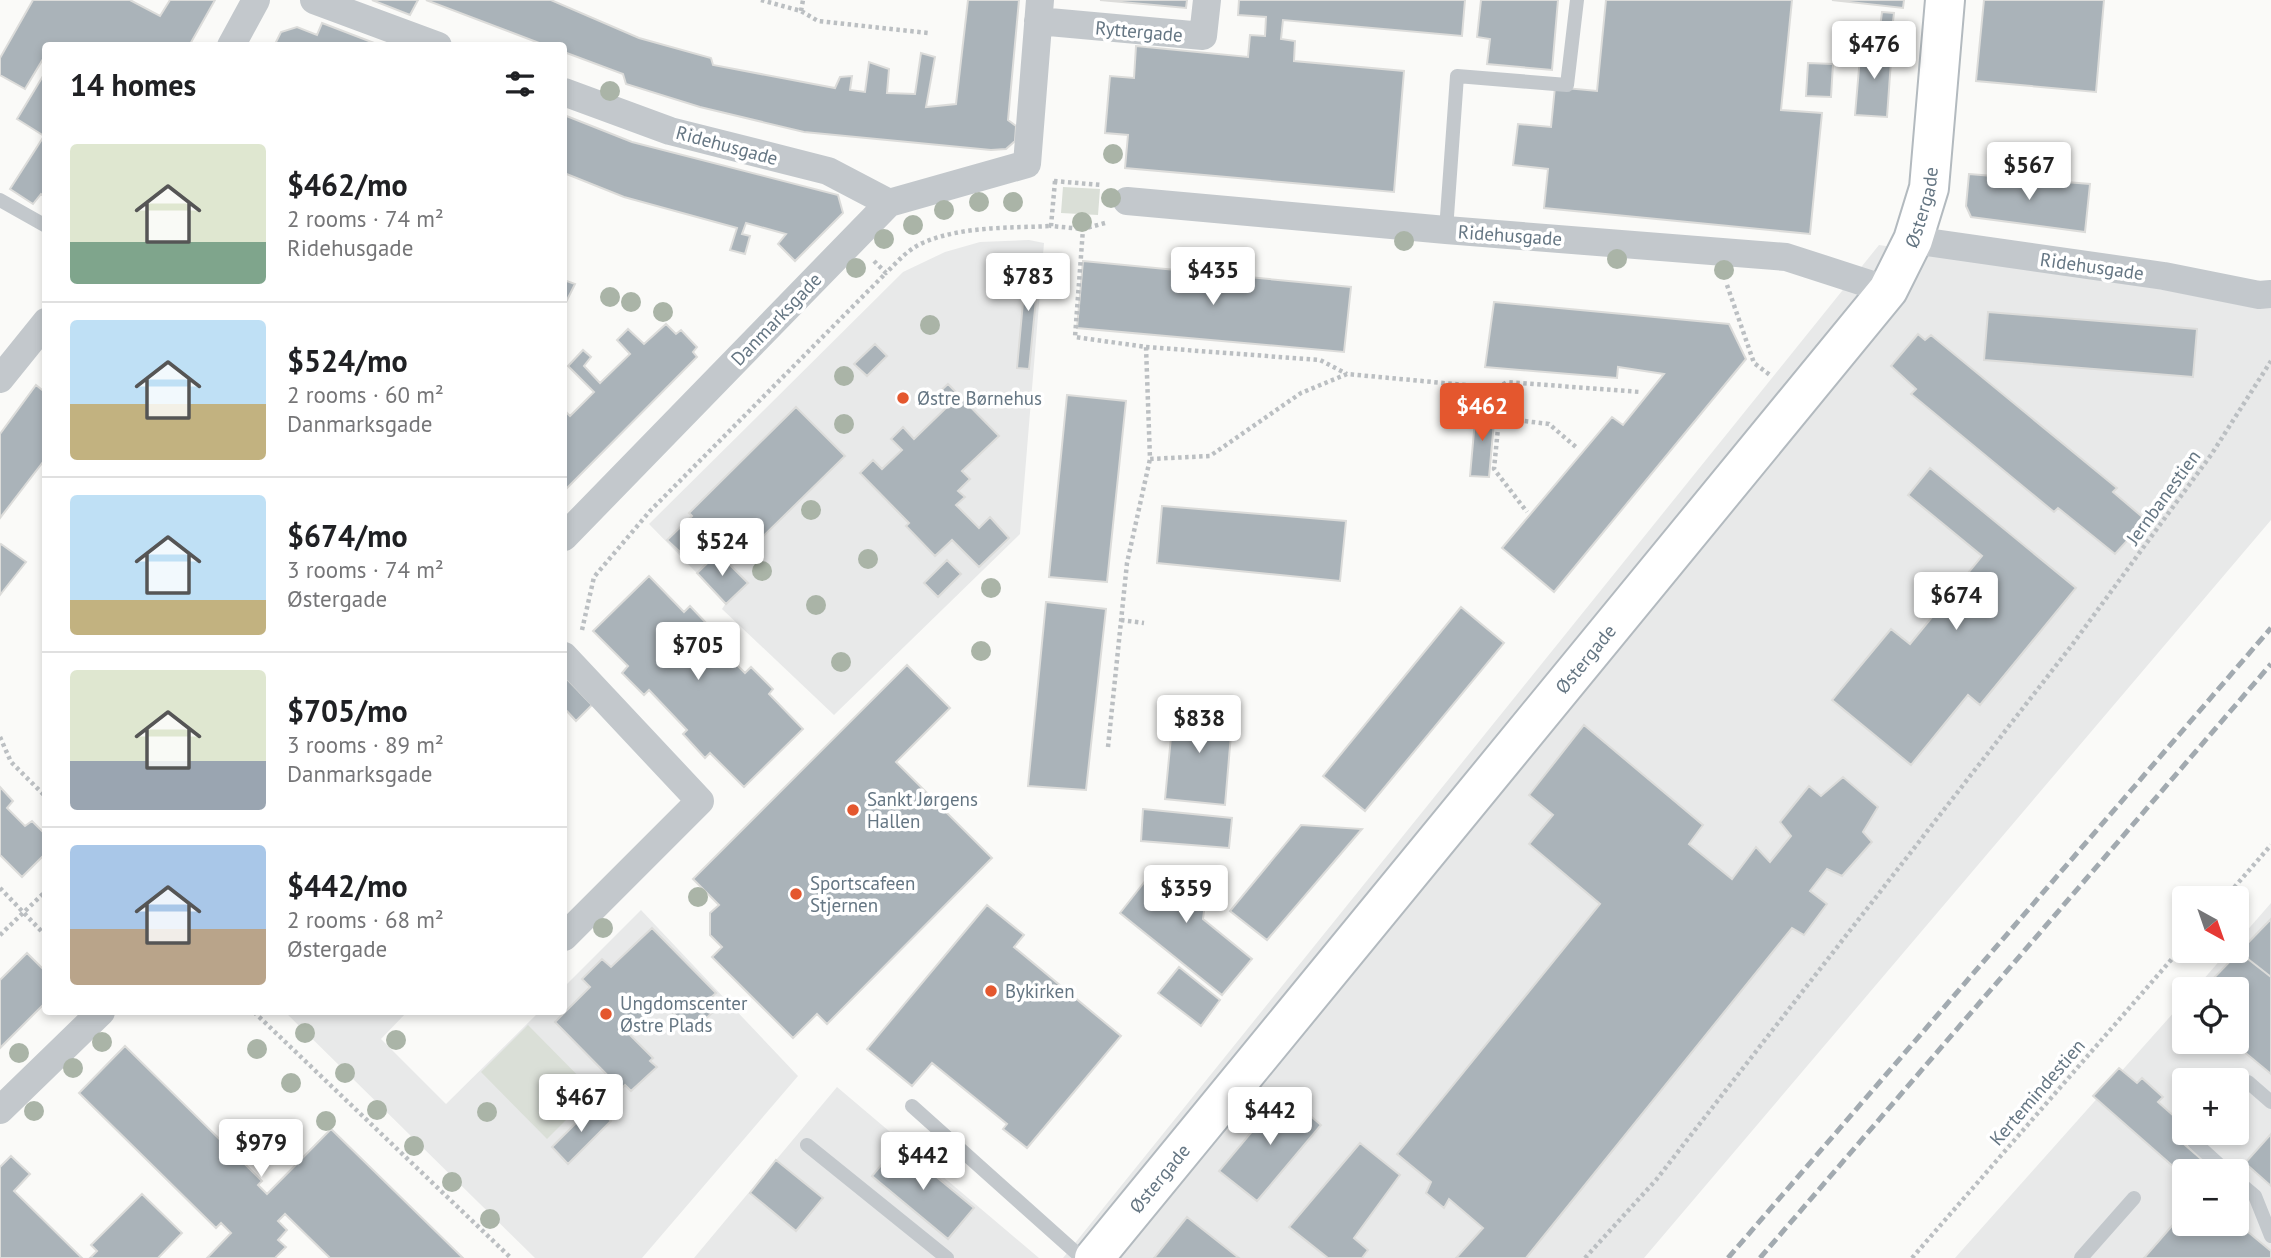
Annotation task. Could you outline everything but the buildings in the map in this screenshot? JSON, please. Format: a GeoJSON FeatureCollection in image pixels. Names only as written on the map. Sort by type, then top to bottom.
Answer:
{"type":"FeatureCollection","features":[{"type":"Feature","properties":{"kind":"street"},"geometry":{"type":"LineString","coordinates":[[232,42],[256,0]]}},
{"type":"Feature","properties":{"kind":"street"},"geometry":{"type":"LineString","coordinates":[[314,0],[427,42]]}},
{"type":"Feature","properties":{"kind":"street","name":"Ryttergade"},"geometry":{"type":"LineString","coordinates":[[1027,164],[1039,11],[1203,36],[1207,0]]}},
{"type":"Feature","properties":{"kind":"street","name":"Østergade"},"geometry":{"type":"LineString","coordinates":[[1094,1258],[1888,290],[1913,240],[1929,188],[1945,0]]}},
{"type":"Feature","properties":{"kind":"street","name":"Ridehusgade"},"geometry":{"type":"LineString","coordinates":[[567,93],[670,131],[828,172],[889,203]]}},
{"type":"Feature","properties":{"kind":"street"},"geometry":{"type":"LineString","coordinates":[[889,203],[1027,164]]}},
{"type":"Feature","properties":{"kind":"street","name":"Ridehusgade"},"geometry":{"type":"LineString","coordinates":[[1127,201],[1786,257],[1888,290]]}},
{"type":"Feature","properties":{"kind":"street","name":"Danmarksgade"},"geometry":{"type":"LineString","coordinates":[[567,534],[889,203]]}},
{"type":"Feature","properties":{"kind":"street","name":"Ridehusgade"},"geometry":{"type":"LineString","coordinates":[[1913,240],[2164,276],[2259,295],[2271,294]]}},
{"type":"Feature","properties":{"kind":"street"},"geometry":{"type":"LineString","coordinates":[[0,379],[42,327]]}},
{"type":"Feature","properties":{"kind":"street"},"geometry":{"type":"LineString","coordinates":[[567,934],[700,802],[568,648]]}},
{"type":"Feature","properties":{"kind":"street"},"geometry":{"type":"LineString","coordinates":[[0,1110],[98,1015]]}},
{"type":"Feature","properties":{"kind":"lane"},"geometry":{"type":"LineString","coordinates":[[1446,230],[1457,76],[1567,85],[1577,0]]}},
{"type":"Feature","properties":{"kind":"lane"},"geometry":{"type":"LineString","coordinates":[[0,200],[42,224]]}},
{"type":"Feature","properties":{"kind":"lane"},"geometry":{"type":"LineString","coordinates":[[2249,1083],[2271,1102]]}},
{"type":"Feature","properties":{"kind":"lane"},"geometry":{"type":"LineString","coordinates":[[912,1106],[1082,1258]]}},
{"type":"Feature","properties":{"kind":"lane"},"geometry":{"type":"LineString","coordinates":[[807,1144],[947,1258]]}},
{"type":"Feature","properties":{"kind":"lane"},"geometry":{"type":"LineString","coordinates":[[2197,1145],[2213,1159]]}},
{"type":"Feature","properties":{"kind":"lane"},"geometry":{"type":"LineString","coordinates":[[2249,1191],[2255,1196],[2271,1236]]}},
{"type":"Feature","properties":{"kind":"lane"},"geometry":{"type":"LineString","coordinates":[[2081,1258],[2134,1198]]}},
{"type":"Feature","properties":{"kind":"path"},"geometry":{"type":"LineString","coordinates":[[761,0],[801,11],[818,21],[928,33]]}},
{"type":"Feature","properties":{"kind":"path"},"geometry":{"type":"LineString","coordinates":[[801,11],[803,0]]}},
{"type":"Feature","properties":{"kind":"path"},"geometry":{"type":"LineString","coordinates":[[568,648],[582,630],[594,577],[649,511],[906,253],[925,242],[985,229],[1051,226],[1083,229],[1105,224],[1127,201],[1100,185],[1055,181],[1027,164]]}},
{"type":"Feature","properties":{"kind":"path"},"geometry":{"type":"LineString","coordinates":[[1051,226],[1055,181]]}},
{"type":"Feature","properties":{"kind":"path"},"geometry":{"type":"LineString","coordinates":[[1083,229],[1075,337],[1146,347],[1320,360],[1347,374],[1497,388],[1507,382],[1640,392]]}},
{"type":"Feature","properties":{"kind":"path"},"geometry":{"type":"LineString","coordinates":[[853,240],[886,273]]}},
{"type":"Feature","properties":{"kind":"path"},"geometry":{"type":"LineString","coordinates":[[1715,251],[1754,363],[1800,397]]}},
{"type":"Feature","properties":{"kind":"path"},"geometry":{"type":"LineString","coordinates":[[1108,747],[1127,563],[1150,459],[1146,347]]}},
{"type":"Feature","properties":{"kind":"path","name":"Jernbanestien"},"geometry":{"type":"LineString","coordinates":[[1585,1258],[1656,1180],[2072,645],[2211,455],[2271,361]]}},
{"type":"Feature","properties":{"kind":"path"},"geometry":{"type":"LineString","coordinates":[[1150,459],[1210,456],[1301,393],[1347,374]]}},
{"type":"Feature","properties":{"kind":"path"},"geometry":{"type":"LineString","coordinates":[[1497,388],[1499,418],[1494,469],[1527,513]]}},
{"type":"Feature","properties":{"kind":"path"},"geometry":{"type":"LineString","coordinates":[[1499,418],[1549,424],[1577,448]]}},
{"type":"Feature","properties":{"kind":"path"},"geometry":{"type":"LineString","coordinates":[[1121,620],[1144,623]]}},
{"type":"Feature","properties":{"kind":"path"},"geometry":{"type":"LineString","coordinates":[[0,737],[11,762],[42,793]]}},
{"type":"Feature","properties":{"kind":"path"},"geometry":{"type":"LineString","coordinates":[[2235,886],[2271,845]]}},
{"type":"Feature","properties":{"kind":"path"},"geometry":{"type":"LineString","coordinates":[[0,888],[42,932]]}},
{"type":"Feature","properties":{"kind":"path"},"geometry":{"type":"LineString","coordinates":[[0,934],[42,895]]}},
{"type":"Feature","properties":{"kind":"path","name":"Kertemindestien"},"geometry":{"type":"LineString","coordinates":[[1912,1258],[2172,959]]}},
{"type":"Feature","properties":{"kind":"path"},"geometry":{"type":"LineString","coordinates":[[257,1015],[511,1258]]}},
{"type":"Feature","properties":{"kind":"shaded area"},"geometry":{"type":"Polygon","coordinates":[[[1063,187],[1100,189],[1098,215],[1061,213],[1063,187]]]}},
{"type":"Feature","properties":{"kind":"shaded area","name":"Østre Børnehus"},"geometry":{"type":"Polygon","coordinates":[[[1029,240],[1044,243],[1020,534],[834,715],[722,609],[726,603],[649,524],[903,272],[945,252],[980,242],[1029,240]]]}},
{"type":"Feature","properties":{"kind":"shaded area"},"geometry":{"type":"Polygon","coordinates":[[[1879,245],[2271,304],[2271,520],[1644,1258],[1063,1258],[1879,245]]]}},
{"type":"Feature","properties":{"kind":"shaded area"},"geometry":{"type":"Polygon","coordinates":[[[2271,903],[2271,1258],[1955,1258],[2172,1014],[2172,1054],[2249,1054],[2249,977],[2205,977],[2218,963],[2249,963],[2249,928],[2271,903]]]}},
{"type":"Feature","properties":{"kind":"shaded area"},"geometry":{"type":"Polygon","coordinates":[[[641,910],[798,1076],[642,1258],[535,1258],[288,1015],[404,1015],[381,1039],[446,1104],[536,1015],[567,1015],[567,984],[641,910]]]}},
{"type":"Feature","properties":{"kind":"shaded area"},"geometry":{"type":"Polygon","coordinates":[[[528,1025],[594,1092],[547,1139],[481,1072],[528,1025]]]}},
{"type":"Feature","properties":{"kind":"shaded area"},"geometry":{"type":"Polygon","coordinates":[[[837,1087],[1039,1258],[694,1258],[837,1087]]]}},
{"type":"Feature","properties":{"kind":"railway"},"geometry":{"type":"LineString","coordinates":[[1728,1258],[2271,628]]}},
{"type":"Feature","properties":{"kind":"railway"},"geometry":{"type":"LineString","coordinates":[[1760,1258],[2271,664]]}},
{"type":"Feature","properties":{"kind":"place","name":"Østre Børnehus"},"geometry":{"type":"Point","coordinates":[903,398]}},
{"type":"Feature","properties":{"kind":"place","name":"Sankt Jørgens Hallen"},"geometry":{"type":"Point","coordinates":[853,810]}},
{"type":"Feature","properties":{"kind":"place","name":"Sportscafeen Stjernen"},"geometry":{"type":"Point","coordinates":[796,894]}},
{"type":"Feature","properties":{"kind":"place","name":"Bykirken"},"geometry":{"type":"Point","coordinates":[991,991]}},
{"type":"Feature","properties":{"kind":"place","name":"Ungdomscenter Østre Plads"},"geometry":{"type":"Point","coordinates":[606,1014]}}]}
